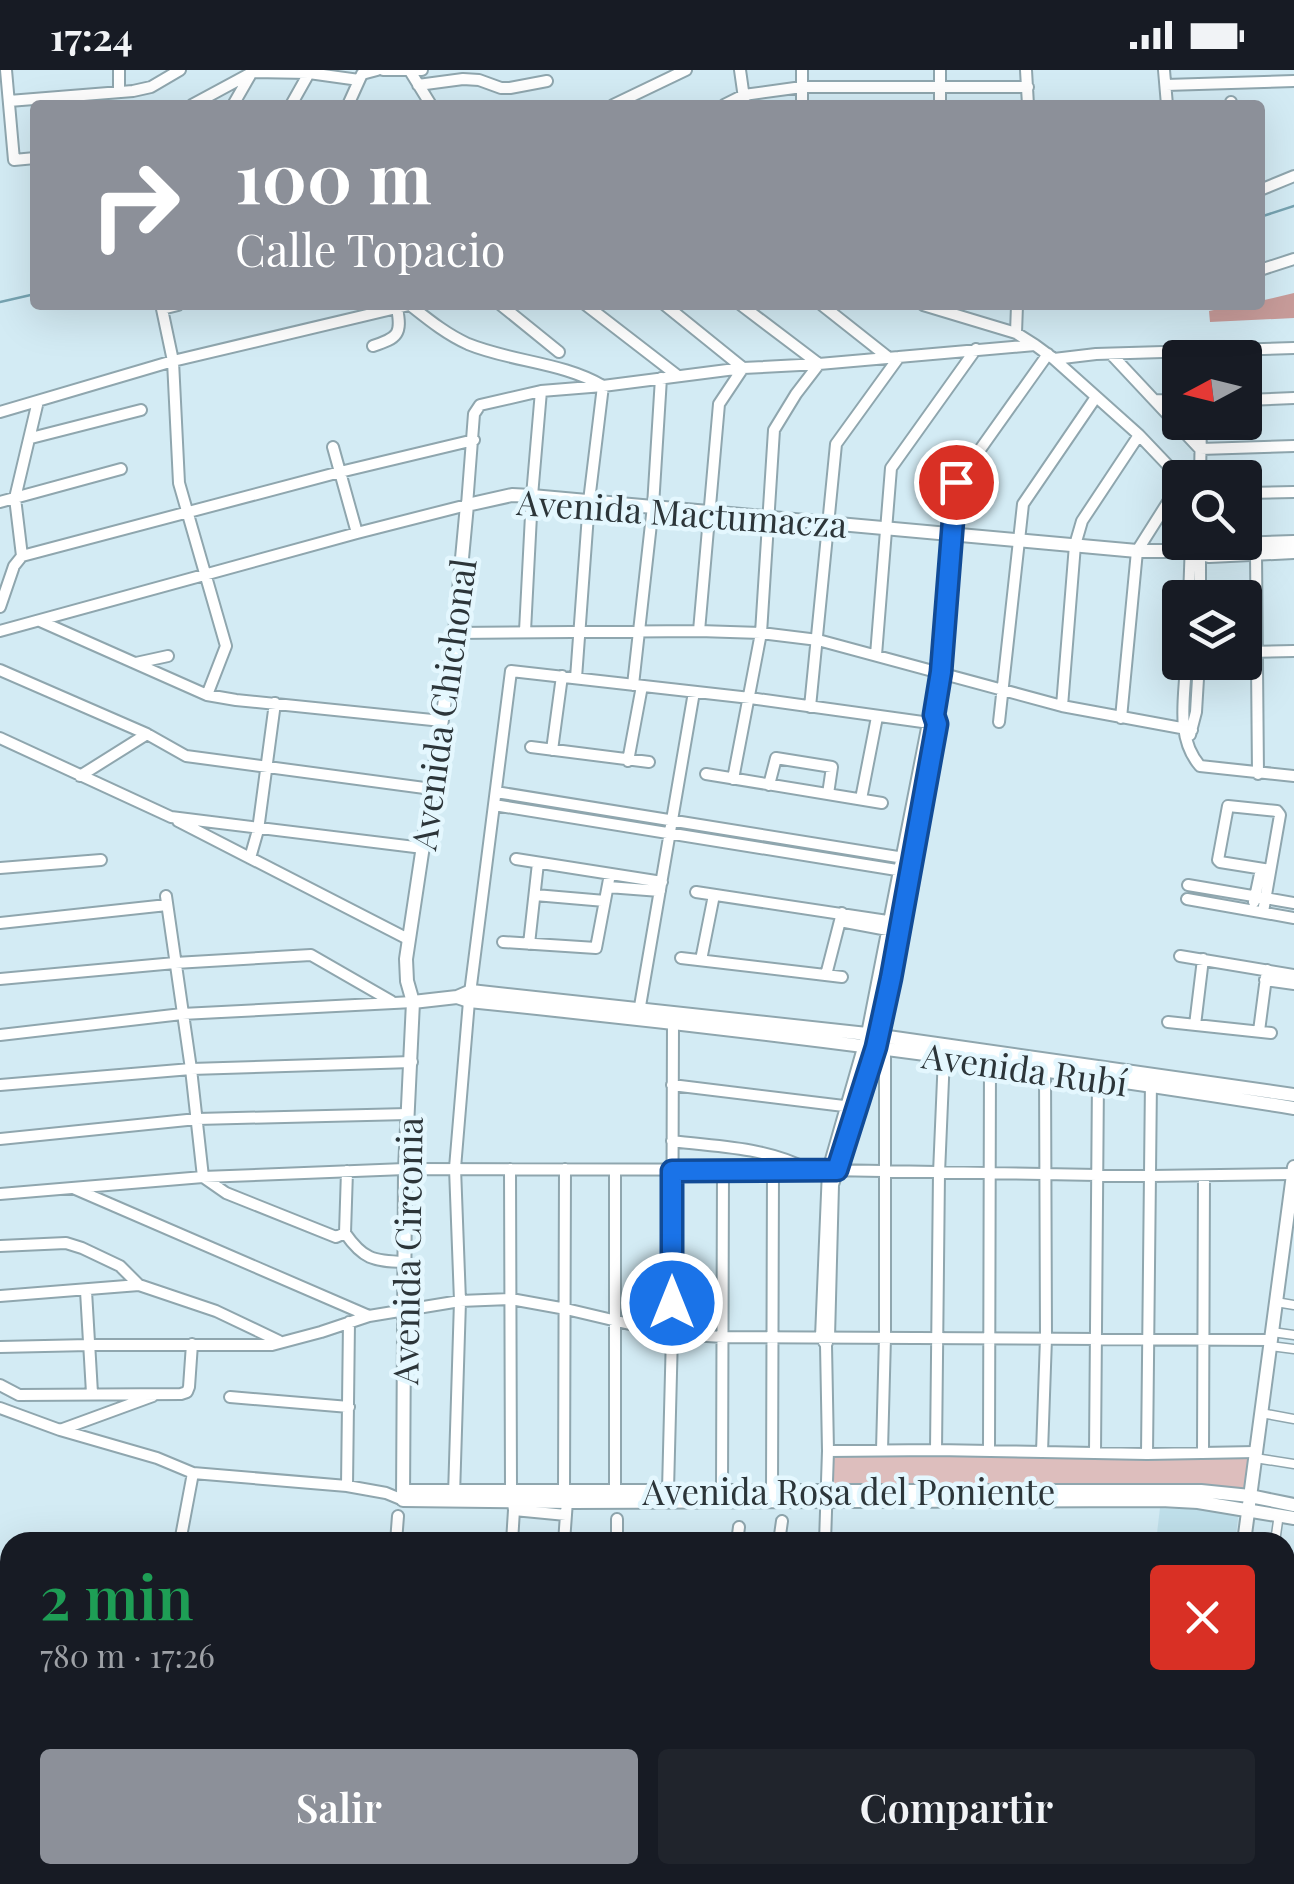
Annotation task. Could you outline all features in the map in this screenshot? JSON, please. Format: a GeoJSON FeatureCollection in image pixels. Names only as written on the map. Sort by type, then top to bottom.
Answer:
{"type":"FeatureCollection","features":[{"type":"Feature","properties":{"kind":"street"},"geometry":{"type":"LineString","coordinates":[[6,70],[14,160],[30,158]]}},
{"type":"Feature","properties":{"kind":"street"},"geometry":{"type":"LineString","coordinates":[[118,70],[120,92]]}},
{"type":"Feature","properties":{"kind":"street"},"geometry":{"type":"LineString","coordinates":[[10,101],[120,92],[151,86],[180,70]]}},
{"type":"Feature","properties":{"kind":"street"},"geometry":{"type":"LineString","coordinates":[[201,100],[253,72],[359,81],[380,70],[422,70]]}},
{"type":"Feature","properties":{"kind":"street"},"geometry":{"type":"LineString","coordinates":[[410,70],[428,100]]}},
{"type":"Feature","properties":{"kind":"street"},"geometry":{"type":"LineString","coordinates":[[623,100],[686,70]]}},
{"type":"Feature","properties":{"kind":"street"},"geometry":{"type":"LineString","coordinates":[[740,70],[745,100],[802,87],[1028,86]]}},
{"type":"Feature","properties":{"kind":"street"},"geometry":{"type":"LineString","coordinates":[[802,70],[802,100]]}},
{"type":"Feature","properties":{"kind":"street"},"geometry":{"type":"LineString","coordinates":[[940,70],[940,100]]}},
{"type":"Feature","properties":{"kind":"street"},"geometry":{"type":"LineString","coordinates":[[1026,70],[1028,100]]}},
{"type":"Feature","properties":{"kind":"street"},"geometry":{"type":"LineString","coordinates":[[1164,70],[1168,100]]}},
{"type":"Feature","properties":{"kind":"street"},"geometry":{"type":"LineString","coordinates":[[236,100],[253,72]]}},
{"type":"Feature","properties":{"kind":"street"},"geometry":{"type":"LineString","coordinates":[[294,100],[309,74]]}},
{"type":"Feature","properties":{"kind":"street"},"geometry":{"type":"LineString","coordinates":[[418,85],[463,78],[501,88],[547,81]]}},
{"type":"Feature","properties":{"kind":"street"},"geometry":{"type":"LineString","coordinates":[[350,100],[359,81]]}},
{"type":"Feature","properties":{"kind":"street"},"geometry":{"type":"LineString","coordinates":[[359,81],[361,100]]}},
{"type":"Feature","properties":{"kind":"street"},"geometry":{"type":"LineString","coordinates":[[1166,84],[1294,81]]}},
{"type":"Feature","properties":{"kind":"street"},"geometry":{"type":"LineString","coordinates":[[1265,188],[1294,176]]}},
{"type":"Feature","properties":{"kind":"street"},"geometry":{"type":"LineString","coordinates":[[1265,268],[1294,259]]}},
{"type":"Feature","properties":{"kind":"street"},"geometry":{"type":"LineString","coordinates":[[162,310],[173,361],[179,483],[226,646],[207,695]]}},
{"type":"Feature","properties":{"kind":"street"},"geometry":{"type":"LineString","coordinates":[[0,412],[173,361],[389,310]]}},
{"type":"Feature","properties":{"kind":"street"},"geometry":{"type":"LineString","coordinates":[[374,346],[398,334],[397,310]]}},
{"type":"Feature","properties":{"kind":"street"},"geometry":{"type":"LineString","coordinates":[[416,310],[444,332],[471,345],[586,376],[603,386]]}},
{"type":"Feature","properties":{"kind":"street"},"geometry":{"type":"LineString","coordinates":[[507,310],[560,352]]}},
{"type":"Feature","properties":{"kind":"street"},"geometry":{"type":"LineString","coordinates":[[592,310],[678,376]]}},
{"type":"Feature","properties":{"kind":"street"},"geometry":{"type":"LineString","coordinates":[[671,310],[743,368]]}},
{"type":"Feature","properties":{"kind":"street"},"geometry":{"type":"LineString","coordinates":[[748,310],[819,364]]}},
{"type":"Feature","properties":{"kind":"street"},"geometry":{"type":"LineString","coordinates":[[829,310],[894,357]]}},
{"type":"Feature","properties":{"kind":"street"},"geometry":{"type":"LineString","coordinates":[[940,310],[1016,333],[1035,345],[1139,435],[1162,461]]}},
{"type":"Feature","properties":{"kind":"street"},"geometry":{"type":"LineString","coordinates":[[1016,333],[1018,310]]}},
{"type":"Feature","properties":{"kind":"street"},"geometry":{"type":"LineString","coordinates":[[525,631],[542,391],[743,368],[1035,345]]}},
{"type":"Feature","properties":{"kind":"street"},"geometry":{"type":"LineString","coordinates":[[1262,350],[1294,348]]}},
{"type":"Feature","properties":{"kind":"street"},"geometry":{"type":"LineString","coordinates":[[876,655],[892,468],[976,349]]}},
{"type":"Feature","properties":{"kind":"street"},"geometry":{"type":"LineString","coordinates":[[1111,354],[1200,450]]}},
{"type":"Feature","properties":{"kind":"street"},"geometry":{"type":"LineString","coordinates":[[1051,356],[1162,354]]}},
{"type":"Feature","properties":{"kind":"street"},"geometry":{"type":"LineString","coordinates":[[826,1532],[825,1340],[832,1170],[876,1041],[893,926],[941,672],[956,482],[1051,356]]}},
{"type":"Feature","properties":{"kind":"street"},"geometry":{"type":"LineString","coordinates":[[810,707],[836,444],[894,357]]}},
{"type":"Feature","properties":{"kind":"street"},"geometry":{"type":"LineString","coordinates":[[734,779],[761,633],[774,430],[819,364]]}},
{"type":"Feature","properties":{"kind":"street"},"geometry":{"type":"LineString","coordinates":[[699,631],[719,404],[743,368]]}},
{"type":"Feature","properties":{"kind":"street"},"geometry":{"type":"LineString","coordinates":[[628,760],[653,506],[661,378]]}},
{"type":"Feature","properties":{"kind":"street"},"geometry":{"type":"LineString","coordinates":[[576,678],[589,501],[603,386]]}},
{"type":"Feature","properties":{"kind":"street","name":"Avenida Chichonal"},"geometry":{"type":"LineString","coordinates":[[412,1002],[407,981],[408,940],[455,633],[474,414],[480,406],[542,391]]}},
{"type":"Feature","properties":{"kind":"street"},"geometry":{"type":"LineString","coordinates":[[999,722],[1024,504],[1096,397]]}},
{"type":"Feature","properties":{"kind":"street"},"geometry":{"type":"LineString","coordinates":[[1262,399],[1294,398]]}},
{"type":"Feature","properties":{"kind":"street"},"geometry":{"type":"LineString","coordinates":[[1156,400],[1162,400]]}},
{"type":"Feature","properties":{"kind":"street"},"geometry":{"type":"LineString","coordinates":[[22,556],[15,498],[38,401]]}},
{"type":"Feature","properties":{"kind":"street"},"geometry":{"type":"LineString","coordinates":[[31,438],[141,410]]}},
{"type":"Feature","properties":{"kind":"street"},"geometry":{"type":"LineString","coordinates":[[1062,706],[1075,545],[1082,521],[1139,435]]}},
{"type":"Feature","properties":{"kind":"street"},"geometry":{"type":"LineString","coordinates":[[0,606],[14,566],[22,556],[474,440]]}},
{"type":"Feature","properties":{"kind":"street"},"geometry":{"type":"LineString","coordinates":[[1200,440],[1200,460]]}},
{"type":"Feature","properties":{"kind":"street"},"geometry":{"type":"LineString","coordinates":[[1200,450],[1294,446]]}},
{"type":"Feature","properties":{"kind":"street"},"geometry":{"type":"LineString","coordinates":[[333,448],[357,533]]}},
{"type":"Feature","properties":{"kind":"street"},"geometry":{"type":"LineString","coordinates":[[0,502],[121,469]]}},
{"type":"Feature","properties":{"kind":"street"},"geometry":{"type":"LineString","coordinates":[[1262,493],[1294,492]]}},
{"type":"Feature","properties":{"kind":"street","name":"Avenida Mactumacza"},"geometry":{"type":"LineString","coordinates":[[0,631],[357,533],[512,495],[1019,541],[1162,549]]}},
{"type":"Feature","properties":{"kind":"street"},"geometry":{"type":"LineString","coordinates":[[1120,718],[1137,550],[1162,510]]}},
{"type":"Feature","properties":{"kind":"street"},"geometry":{"type":"LineString","coordinates":[[1262,543],[1294,542]]}},
{"type":"Feature","properties":{"kind":"street"},"geometry":{"type":"LineString","coordinates":[[1262,554],[1294,552]]}},
{"type":"Feature","properties":{"kind":"street"},"geometry":{"type":"LineString","coordinates":[[0,570],[14,566]]}},
{"type":"Feature","properties":{"kind":"street"},"geometry":{"type":"LineString","coordinates":[[40,621],[207,695],[442,722]]}},
{"type":"Feature","properties":{"kind":"street"},"geometry":{"type":"LineString","coordinates":[[455,633],[699,631],[818,640],[1062,706],[1188,729]]}},
{"type":"Feature","properties":{"kind":"street"},"geometry":{"type":"LineString","coordinates":[[1262,652],[1294,651]]}},
{"type":"Feature","properties":{"kind":"street"},"geometry":{"type":"LineString","coordinates":[[135,663],[168,656]]}},
{"type":"Feature","properties":{"kind":"street"},"geometry":{"type":"LineString","coordinates":[[0,670],[147,734],[186,756],[432,789]]}},
{"type":"Feature","properties":{"kind":"street"},"geometry":{"type":"LineString","coordinates":[[454,1496],[460,1301],[456,1168],[466,996],[510,671],[750,698],[877,717],[933,720]]}},
{"type":"Feature","properties":{"kind":"street"},"geometry":{"type":"LineString","coordinates":[[552,750],[562,676]]}},
{"type":"Feature","properties":{"kind":"street"},"geometry":{"type":"LineString","coordinates":[[1187,680],[1186,744],[1200,766],[1294,776]]}},
{"type":"Feature","properties":{"kind":"street"},"geometry":{"type":"LineString","coordinates":[[1188,729],[1196,712],[1198,680]]}},
{"type":"Feature","properties":{"kind":"street"},"geometry":{"type":"LineString","coordinates":[[1252,680],[1258,774]]}},
{"type":"Feature","properties":{"kind":"street"},"geometry":{"type":"LineString","coordinates":[[638,1014],[694,692]]}},
{"type":"Feature","properties":{"kind":"street"},"geometry":{"type":"LineString","coordinates":[[250,858],[258,830],[275,704]]}},
{"type":"Feature","properties":{"kind":"street"},"geometry":{"type":"LineString","coordinates":[[861,799],[877,717]]}},
{"type":"Feature","properties":{"kind":"street"},"geometry":{"type":"LineString","coordinates":[[80,776],[147,734]]}},
{"type":"Feature","properties":{"kind":"street"},"geometry":{"type":"LineString","coordinates":[[0,738],[171,817],[408,940]]}},
{"type":"Feature","properties":{"kind":"street"},"geometry":{"type":"LineString","coordinates":[[530,747],[648,762]]}},
{"type":"Feature","properties":{"kind":"street"},"geometry":{"type":"LineString","coordinates":[[769,784],[776,758],[832,767],[828,794]]}},
{"type":"Feature","properties":{"kind":"street"},"geometry":{"type":"LineString","coordinates":[[706,774],[882,803]]}},
{"type":"Feature","properties":{"kind":"street"},"geometry":{"type":"LineString","coordinates":[[496,792],[671,827]]}},
{"type":"Feature","properties":{"kind":"street"},"geometry":{"type":"LineString","coordinates":[[494,805],[671,827],[904,865]]}},
{"type":"Feature","properties":{"kind":"street"},"geometry":{"type":"LineString","coordinates":[[1257,911],[1279,813],[1228,806],[1218,860],[1265,870]]}},
{"type":"Feature","properties":{"kind":"street"},"geometry":{"type":"LineString","coordinates":[[171,817],[423,848]]}},
{"type":"Feature","properties":{"kind":"street"},"geometry":{"type":"LineString","coordinates":[[516,859],[661,887]]}},
{"type":"Feature","properties":{"kind":"street"},"geometry":{"type":"LineString","coordinates":[[0,868],[101,860]]}},
{"type":"Feature","properties":{"kind":"street"},"geometry":{"type":"LineString","coordinates":[[529,944],[538,863]]}},
{"type":"Feature","properties":{"kind":"street"},"geometry":{"type":"LineString","coordinates":[[503,942],[596,948],[609,880]]}},
{"type":"Feature","properties":{"kind":"street"},"geometry":{"type":"LineString","coordinates":[[1188,886],[1294,904]]}},
{"type":"Feature","properties":{"kind":"street"},"geometry":{"type":"LineString","coordinates":[[696,892],[893,926]]}},
{"type":"Feature","properties":{"kind":"street"},"geometry":{"type":"LineString","coordinates":[[535,895],[605,900]]}},
{"type":"Feature","properties":{"kind":"street"},"geometry":{"type":"LineString","coordinates":[[700,960],[714,895]]}},
{"type":"Feature","properties":{"kind":"street"},"geometry":{"type":"LineString","coordinates":[[1187,899],[1294,918]]}},
{"type":"Feature","properties":{"kind":"street"},"geometry":{"type":"LineString","coordinates":[[0,923],[167,901],[203,1177],[226,1193],[336,1238],[345,1234]]}},
{"type":"Feature","properties":{"kind":"street"},"geometry":{"type":"LineString","coordinates":[[826,975],[841,917]]}},
{"type":"Feature","properties":{"kind":"street"},"geometry":{"type":"LineString","coordinates":[[0,979],[312,955],[394,1003]]}},
{"type":"Feature","properties":{"kind":"street"},"geometry":{"type":"LineString","coordinates":[[1180,956],[1294,984]]}},
{"type":"Feature","properties":{"kind":"street"},"geometry":{"type":"LineString","coordinates":[[681,958],[842,977]]}},
{"type":"Feature","properties":{"kind":"street"},"geometry":{"type":"LineString","coordinates":[[1195,1025],[1203,959]]}},
{"type":"Feature","properties":{"kind":"street"},"geometry":{"type":"LineString","coordinates":[[1266,975],[1294,974]]}},
{"type":"Feature","properties":{"kind":"street"},"geometry":{"type":"LineString","coordinates":[[1258,1031],[1266,975]]}},
{"type":"Feature","properties":{"kind":"street","name":"Avenida Rubí"},"geometry":{"type":"LineString","coordinates":[[0,1035],[182,1014],[466,996],[876,1041],[1150,1080],[1294,1095]]}},
{"type":"Feature","properties":{"kind":"street","name":"Avenida Circonia"},"geometry":{"type":"LineString","coordinates":[[403,1495],[405,1169],[412,1002]]}},
{"type":"Feature","properties":{"kind":"street","name":"Avenida Rubí"},"geometry":{"type":"LineString","coordinates":[[638,1014],[673,1022],[763,1028]]}},
{"type":"Feature","properties":{"kind":"street"},"geometry":{"type":"LineString","coordinates":[[668,1490],[673,1022]]}},
{"type":"Feature","properties":{"kind":"street"},"geometry":{"type":"LineString","coordinates":[[1168,1022],[1271,1033]]}},
{"type":"Feature","properties":{"kind":"street"},"geometry":{"type":"LineString","coordinates":[[876,1041],[885,1172],[882,1450]]}},
{"type":"Feature","properties":{"kind":"street","name":"Avenida Rubí"},"geometry":{"type":"LineString","coordinates":[[876,1041],[944,1056],[990,1057],[1046,1072],[1150,1080],[1294,1108]]}},
{"type":"Feature","properties":{"kind":"street"},"geometry":{"type":"LineString","coordinates":[[936,1450],[944,1056]]}},
{"type":"Feature","properties":{"kind":"street"},"geometry":{"type":"LineString","coordinates":[[989,1451],[990,1057]]}},
{"type":"Feature","properties":{"kind":"street"},"geometry":{"type":"LineString","coordinates":[[0,1085],[191,1068],[412,1062]]}},
{"type":"Feature","properties":{"kind":"street"},"geometry":{"type":"LineString","coordinates":[[1042,1452],[1046,1072]]}},
{"type":"Feature","properties":{"kind":"street"},"geometry":{"type":"LineString","coordinates":[[1095,1453],[1098,1078]]}},
{"type":"Feature","properties":{"kind":"street"},"geometry":{"type":"LineString","coordinates":[[1147,1454],[1150,1080]]}},
{"type":"Feature","properties":{"kind":"street"},"geometry":{"type":"LineString","coordinates":[[672,1085],[852,1107]]}},
{"type":"Feature","properties":{"kind":"street"},"geometry":{"type":"LineString","coordinates":[[0,1139],[197,1119],[408,1114]]}},
{"type":"Feature","properties":{"kind":"street"},"geometry":{"type":"LineString","coordinates":[[672,1141],[768,1153],[808,1170]]}},
{"type":"Feature","properties":{"kind":"street"},"geometry":{"type":"LineString","coordinates":[[0,1194],[203,1177],[456,1168],[1151,1176],[1294,1171],[1289,1251],[1270,1339],[1245,1532]]}},
{"type":"Feature","properties":{"kind":"street"},"geometry":{"type":"LineString","coordinates":[[510,1169],[512,1532]]}},
{"type":"Feature","properties":{"kind":"street"},"geometry":{"type":"LineString","coordinates":[[564,1169],[565,1532]]}},
{"type":"Feature","properties":{"kind":"street"},"geometry":{"type":"LineString","coordinates":[[347,1170],[345,1234],[357,1251],[372,1260],[404,1262]]}},
{"type":"Feature","properties":{"kind":"street"},"geometry":{"type":"LineString","coordinates":[[772,1491],[773,1170]]}},
{"type":"Feature","properties":{"kind":"street"},"geometry":{"type":"LineString","coordinates":[[615,1496],[616,1171]]}},
{"type":"Feature","properties":{"kind":"street"},"geometry":{"type":"LineString","coordinates":[[722,1490],[723,1171]]}},
{"type":"Feature","properties":{"kind":"street"},"geometry":{"type":"LineString","coordinates":[[1203,1452],[1204,1176]]}},
{"type":"Feature","properties":{"kind":"street"},"geometry":{"type":"LineString","coordinates":[[72,1188],[370,1316]]}},
{"type":"Feature","properties":{"kind":"street"},"geometry":{"type":"LineString","coordinates":[[0,1246],[66,1243],[120,1266],[139,1286]]}},
{"type":"Feature","properties":{"kind":"street"},"geometry":{"type":"LineString","coordinates":[[0,1296],[139,1286],[216,1311],[278,1341]]}},
{"type":"Feature","properties":{"kind":"street"},"geometry":{"type":"LineString","coordinates":[[86,1291],[92,1393]]}},
{"type":"Feature","properties":{"kind":"street"},"geometry":{"type":"LineString","coordinates":[[0,1347],[272,1345],[370,1316],[460,1301],[512,1299],[672,1334],[724,1337],[1148,1340],[1270,1339],[1294,1335]]}},
{"type":"Feature","properties":{"kind":"street"},"geometry":{"type":"LineString","coordinates":[[1276,1302],[1294,1305]]}},
{"type":"Feature","properties":{"kind":"street"},"geometry":{"type":"LineString","coordinates":[[346,1486],[349,1322]]}},
{"type":"Feature","properties":{"kind":"street"},"geometry":{"type":"LineString","coordinates":[[1270,1339],[1294,1349]]}},
{"type":"Feature","properties":{"kind":"street"},"geometry":{"type":"LineString","coordinates":[[0,1385],[19,1394],[187,1392],[192,1344]]}},
{"type":"Feature","properties":{"kind":"street"},"geometry":{"type":"LineString","coordinates":[[60,1430],[160,1394]]}},
{"type":"Feature","properties":{"kind":"street"},"geometry":{"type":"LineString","coordinates":[[230,1397],[349,1408]]}},
{"type":"Feature","properties":{"kind":"street"},"geometry":{"type":"LineString","coordinates":[[0,1408],[194,1473],[346,1486],[386,1494],[566,1503],[615,1496],[1027,1496],[1294,1505]]}},
{"type":"Feature","properties":{"kind":"street"},"geometry":{"type":"LineString","coordinates":[[1261,1413],[1294,1419]]}},
{"type":"Feature","properties":{"kind":"street"},"geometry":{"type":"LineString","coordinates":[[828,1451],[1203,1452],[1256,1455],[1294,1464]]}},
{"type":"Feature","properties":{"kind":"street"},"geometry":{"type":"LineString","coordinates":[[182,1532],[194,1473]]}},
{"type":"Feature","properties":{"kind":"street","name":"Avenida Rosa del Poniente"},"geometry":{"type":"LineString","coordinates":[[615,1496],[668,1490],[828,1496]]}},
{"type":"Feature","properties":{"kind":"street"},"geometry":{"type":"LineString","coordinates":[[1249,1502],[1294,1518]]}},
{"type":"Feature","properties":{"kind":"street"},"geometry":{"type":"LineString","coordinates":[[1275,1532],[1278,1514]]}},
{"type":"Feature","properties":{"kind":"street"},"geometry":{"type":"LineString","coordinates":[[397,1532],[398,1516]]}},
{"type":"Feature","properties":{"kind":"street"},"geometry":{"type":"LineString","coordinates":[[617,1519],[617,1532]]}},
{"type":"Feature","properties":{"kind":"street"},"geometry":{"type":"LineString","coordinates":[[780,1532],[782,1521]]}},
{"type":"Feature","properties":{"kind":"street"},"geometry":{"type":"LineString","coordinates":[[738,1532],[739,1527]]}},
{"type":"Feature","properties":{"kind":"shaded area"},"geometry":{"type":"Polygon","coordinates":[[[1294,293],[1294,318],[1210,322],[1209,311],[1265,310],[1265,300],[1294,293]]]}},
{"type":"Feature","properties":{"kind":"shaded area"},"geometry":{"type":"Polygon","coordinates":[[[831,1453],[1249,1458],[1248,1492],[831,1486],[831,1453]]]}},
{"type":"Feature","properties":{"kind":"shaded area"},"geometry":{"type":"Polygon","coordinates":[[[1160,1508],[1239,1511],[1236,1532],[1157,1532],[1160,1508]]]}},
{"type":"Feature","properties":{"kind":"waterway"},"geometry":{"type":"LineString","coordinates":[[1265,215],[1294,206]]}},
{"type":"Feature","properties":{"kind":"waterway"},"geometry":{"type":"LineString","coordinates":[[0,302],[30,295]]}},
{"type":"Feature","properties":{"kind":"waterway"},"geometry":{"type":"LineString","coordinates":[[1290,1338],[1294,1339]]}},
{"type":"Feature","properties":{"kind":"route"},"geometry":{"type":"LineString","coordinates":[[672,1303],[672,1171],[837,1170],[876,1047],[937,724],[934,715],[956,482]]}}]}
